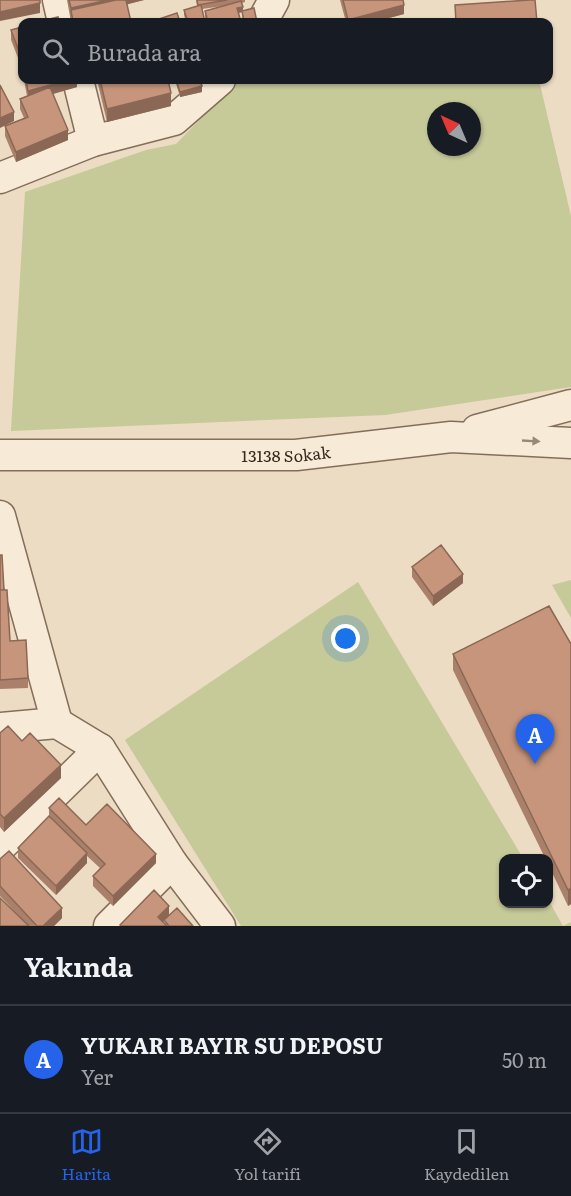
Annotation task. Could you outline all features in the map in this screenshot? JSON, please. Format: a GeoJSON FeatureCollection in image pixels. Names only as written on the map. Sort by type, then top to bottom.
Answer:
{"type":"FeatureCollection","features":[{"type":"Feature","properties":{"kind":"street"},"geometry":{"type":"LineString","coordinates":[[57,0],[62,18]]}},
{"type":"Feature","properties":{"kind":"street"},"geometry":{"type":"LineString","coordinates":[[264,18],[274,0]]}},
{"type":"Feature","properties":{"kind":"street"},"geometry":{"type":"LineString","coordinates":[[79,84],[93,141]]}},
{"type":"Feature","properties":{"kind":"street"},"geometry":{"type":"LineString","coordinates":[[0,178],[93,141],[174,120],[215,84]]}},
{"type":"Feature","properties":{"kind":"street"},"geometry":{"type":"LineString","coordinates":[[452,437],[571,405]]}},
{"type":"Feature","properties":{"kind":"street","name":"13138 Sokak"},"geometry":{"type":"LineString","coordinates":[[0,455],[296,455],[452,437],[571,443]]}},
{"type":"Feature","properties":{"kind":"street"},"geometry":{"type":"LineString","coordinates":[[0,516],[57,723]]}},
{"type":"Feature","properties":{"kind":"street"},"geometry":{"type":"LineString","coordinates":[[0,728],[57,723],[100,749],[172,863],[218,925]]}},
{"type":"Feature","properties":{"kind":"street"},"geometry":{"type":"LineString","coordinates":[[0,847],[100,749]]}},
{"type":"Feature","properties":{"kind":"street"},"geometry":{"type":"LineString","coordinates":[[109,926],[172,863]]}},
{"type":"Feature","properties":{"kind":"green space"},"geometry":{"type":"Polygon","coordinates":[[[234,84],[540,84],[571,216],[571,387],[385,415],[11,431],[25,192],[146,150],[176,144],[234,84]]]}},
{"type":"Feature","properties":{"kind":"green space"},"geometry":{"type":"Polygon","coordinates":[[[571,580],[571,618],[552,585],[571,580]]]}},
{"type":"Feature","properties":{"kind":"green space"},"geometry":{"type":"Polygon","coordinates":[[[358,582],[521,854],[499,854],[499,908],[553,908],[563,926],[241,926],[125,740],[358,582]]]}},
{"type":"Feature","properties":{"kind":"building"},"geometry":{"type":"Polygon","coordinates":[[[0,0],[40,0],[40,3],[0,12],[0,0]]]}},
{"type":"Feature","properties":{"kind":"building"},"geometry":{"type":"Polygon","coordinates":[[[69,0],[108,0],[71,8],[69,0]]]}},
{"type":"Feature","properties":{"kind":"building"},"geometry":{"type":"Polygon","coordinates":[[[126,0],[130,18],[72,18],[71,10],[126,0]]]}},
{"type":"Feature","properties":{"kind":"building"},"geometry":{"type":"Polygon","coordinates":[[[197,0],[227,0],[198,5],[197,0]]]}},
{"type":"Feature","properties":{"kind":"building"},"geometry":{"type":"Polygon","coordinates":[[[343,0],[403,0],[404,5],[348,18],[343,0]]]}},
{"type":"Feature","properties":{"kind":"building"},"geometry":{"type":"Polygon","coordinates":[[[535,0],[537,18],[456,18],[455,5],[535,0]]]}},
{"type":"Feature","properties":{"kind":"building"},"geometry":{"type":"Polygon","coordinates":[[[241,1],[243,7],[237,8],[240,18],[207,18],[205,11],[241,1]]]}},
{"type":"Feature","properties":{"kind":"building"},"geometry":{"type":"Polygon","coordinates":[[[201,5],[204,18],[187,18],[184,10],[201,5]]]}},
{"type":"Feature","properties":{"kind":"building"},"geometry":{"type":"Polygon","coordinates":[[[254,8],[256,18],[243,18],[242,11],[254,8]]]}},
{"type":"Feature","properties":{"kind":"building"},"geometry":{"type":"Polygon","coordinates":[[[177,13],[179,18],[162,18],[177,13]]]}},
{"type":"Feature","properties":{"kind":"building"},"geometry":{"type":"Polygon","coordinates":[[[18,28],[18,49],[11,30],[18,28]]]}},
{"type":"Feature","properties":{"kind":"building"},"geometry":{"type":"Polygon","coordinates":[[[27,84],[54,84],[28,91],[27,84]]]}},
{"type":"Feature","properties":{"kind":"building"},"geometry":{"type":"Polygon","coordinates":[[[101,84],[169,84],[171,93],[107,109],[101,84]]]}},
{"type":"Feature","properties":{"kind":"building"},"geometry":{"type":"Polygon","coordinates":[[[177,84],[201,84],[202,86],[180,92],[177,84]]]}},
{"type":"Feature","properties":{"kind":"building"},"geometry":{"type":"Polygon","coordinates":[[[0,85],[14,112],[0,118],[0,85]]]}},
{"type":"Feature","properties":{"kind":"building"},"geometry":{"type":"Polygon","coordinates":[[[50,87],[68,130],[16,152],[5,126],[28,117],[20,99],[50,87]]]}},
{"type":"Feature","properties":{"kind":"building"},"geometry":{"type":"Polygon","coordinates":[[[441,545],[463,574],[433,596],[412,567],[441,545]]]}},
{"type":"Feature","properties":{"kind":"building"},"geometry":{"type":"Polygon","coordinates":[[[0,555],[2,555],[4,590],[0,590],[0,555]]]}},
{"type":"Feature","properties":{"kind":"building"},"geometry":{"type":"Polygon","coordinates":[[[0,590],[7,590],[10,641],[26,640],[28,678],[0,680],[0,590]]]}},
{"type":"Feature","properties":{"kind":"building"},"geometry":{"type":"Polygon","coordinates":[[[549,606],[571,644],[571,888],[568,890],[553,859],[553,854],[550,854],[453,654],[549,606]]]}},
{"type":"Feature","properties":{"kind":"building"},"geometry":{"type":"Polygon","coordinates":[[[8,726],[22,741],[30,733],[61,765],[4,818],[0,814],[0,733],[8,726]]]}},
{"type":"Feature","properties":{"kind":"building"},"geometry":{"type":"Polygon","coordinates":[[[59,798],[86,825],[107,804],[156,854],[113,896],[93,876],[105,864],[49,808],[59,798]]]}},
{"type":"Feature","properties":{"kind":"building"},"geometry":{"type":"Polygon","coordinates":[[[49,816],[87,853],[56,886],[18,848],[49,816]]]}},
{"type":"Feature","properties":{"kind":"building"},"geometry":{"type":"Polygon","coordinates":[[[9,851],[62,908],[43,926],[37,926],[0,886],[0,859],[9,851]]]}},
{"type":"Feature","properties":{"kind":"building"},"geometry":{"type":"Polygon","coordinates":[[[154,890],[169,906],[158,917],[167,926],[121,926],[120,925],[154,890]]]}},
{"type":"Feature","properties":{"kind":"building"},"geometry":{"type":"Polygon","coordinates":[[[0,898],[29,926],[0,926],[0,898]]]}},
{"type":"Feature","properties":{"kind":"building"},"geometry":{"type":"Polygon","coordinates":[[[177,908],[193,926],[169,926],[164,920],[177,908]]]}},
{"type":"Feature","properties":{"kind":"place","name":"YUKARI BAYIR SU DEPOSU"},"geometry":{"type":"Point","coordinates":[535,764]}}]}
